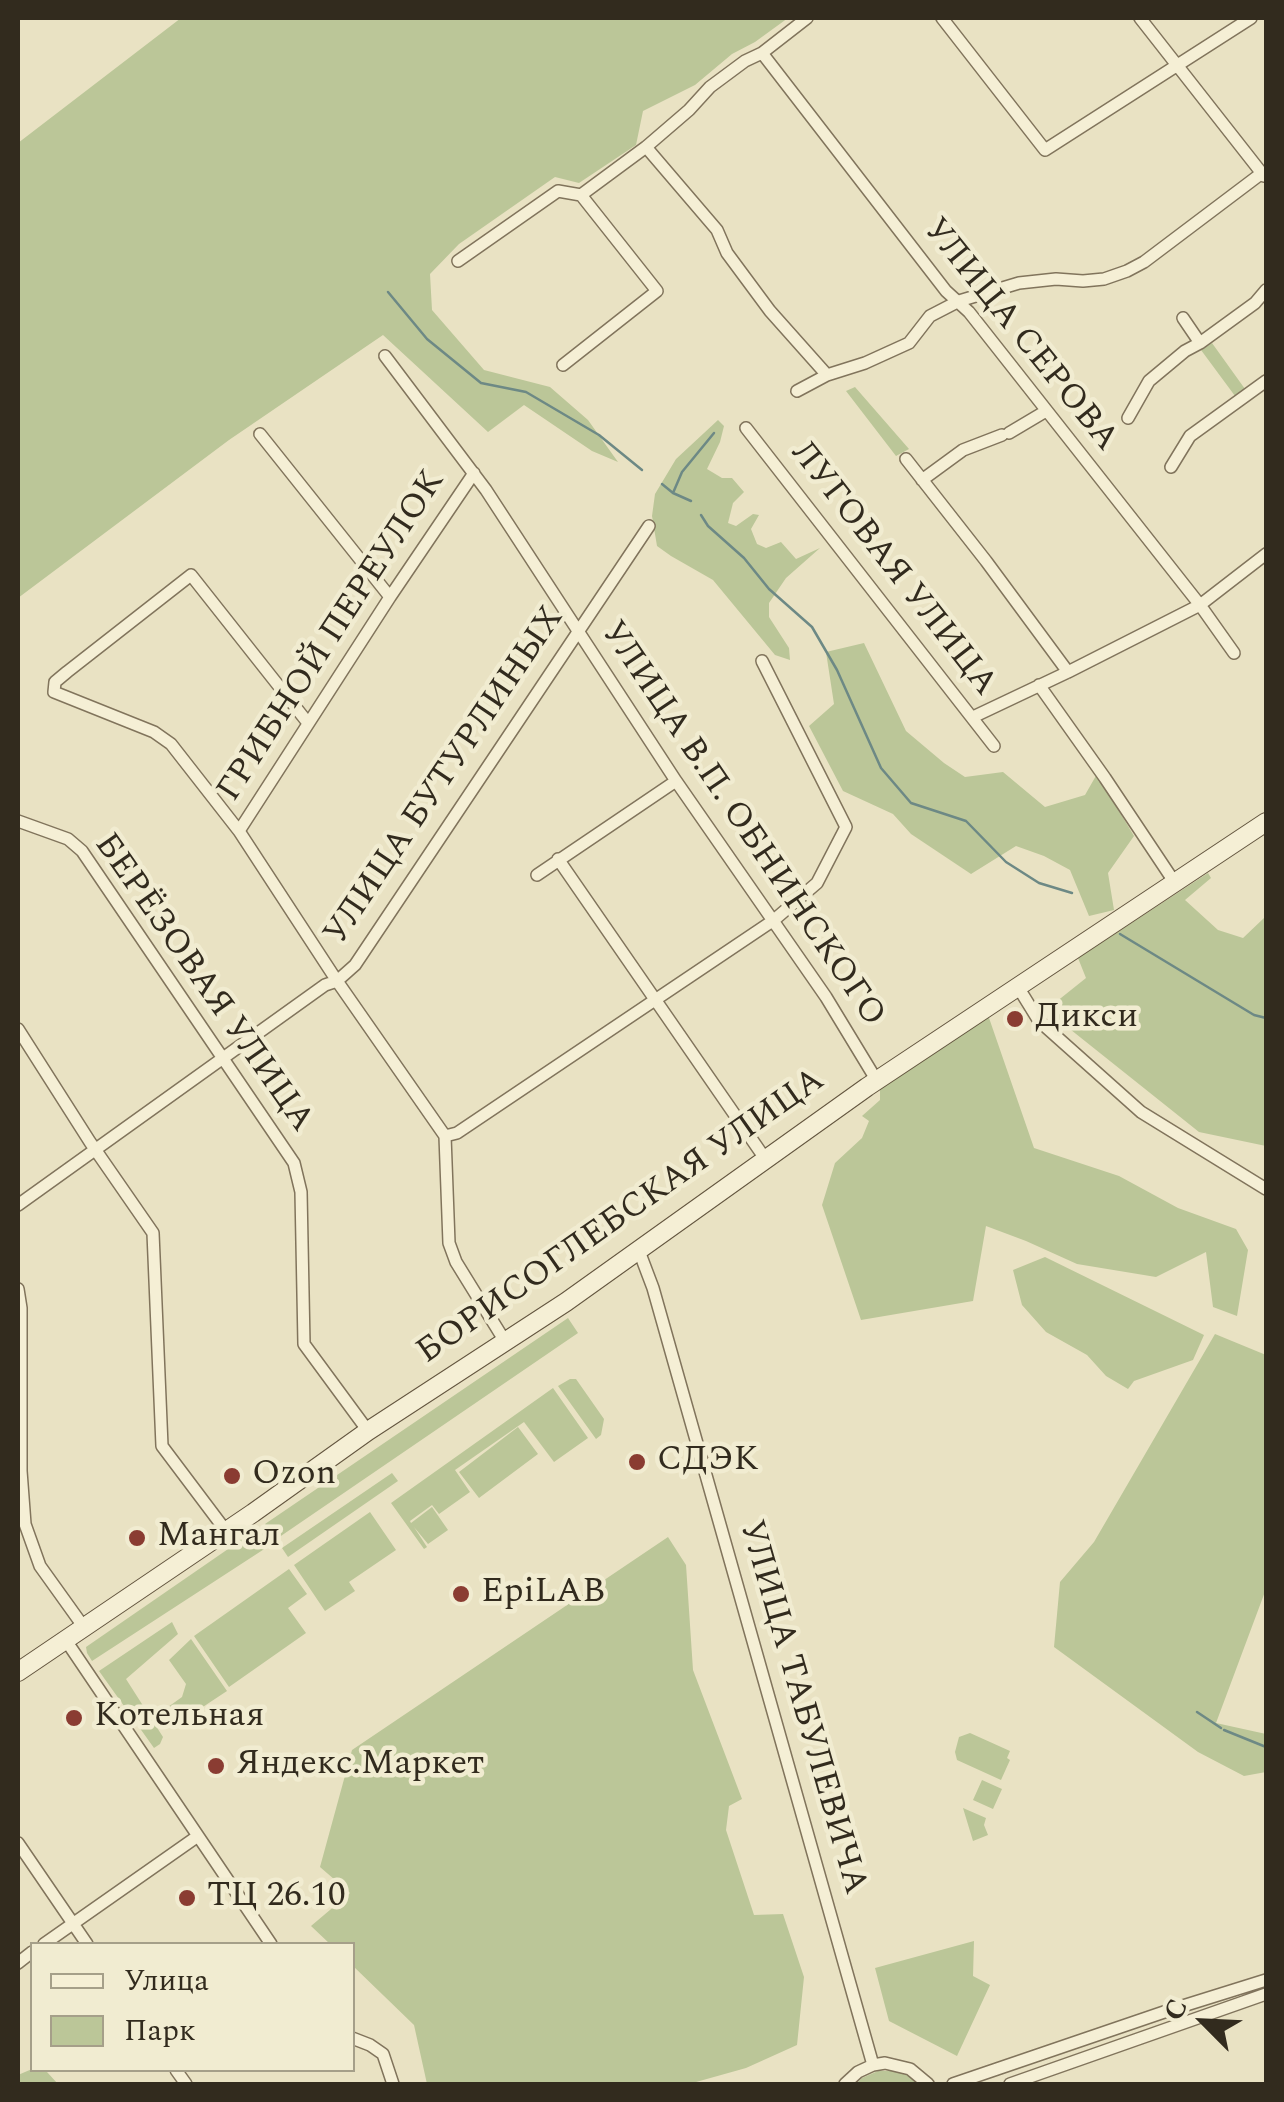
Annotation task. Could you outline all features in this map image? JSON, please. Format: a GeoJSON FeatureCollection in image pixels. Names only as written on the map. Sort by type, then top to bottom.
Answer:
{"type":"FeatureCollection","features":[{"type":"Feature","properties":{"kind":"street"},"geometry":{"type":"LineString","coordinates":[[581,195],[646,147],[710,87],[808,18]]}},
{"type":"Feature","properties":{"kind":"street"},"geometry":{"type":"LineString","coordinates":[[942,18],[1045,150],[1251,18]]}},
{"type":"Feature","properties":{"kind":"street"},"geometry":{"type":"LineString","coordinates":[[797,391],[909,343],[930,316],[960,301],[1019,283],[1104,279],[1127,271],[1264,176],[1140,18]]}},
{"type":"Feature","properties":{"kind":"street","name":"УЛИЦА СЕРОВА"},"geometry":{"type":"LineString","coordinates":[[762,53],[946,290],[960,301],[1200,604],[1234,653]]}},
{"type":"Feature","properties":{"kind":"street"},"geometry":{"type":"LineString","coordinates":[[646,147],[717,230],[727,253],[770,312],[827,376]]}},
{"type":"Feature","properties":{"kind":"street"},"geometry":{"type":"LineString","coordinates":[[458,261],[558,191],[581,195],[657,291],[564,366]]}},
{"type":"Feature","properties":{"kind":"street"},"geometry":{"type":"LineString","coordinates":[[1128,418],[1149,381],[1185,351],[1256,304],[1266,290]]}},
{"type":"Feature","properties":{"kind":"street"},"geometry":{"type":"LineString","coordinates":[[1183,318],[1200,342]]}},
{"type":"Feature","properties":{"kind":"street","name":"УЛИЦА В.П. ОБНИНСКОГО"},"geometry":{"type":"LineString","coordinates":[[385,356],[474,473],[877,1080]]}},
{"type":"Feature","properties":{"kind":"street"},"geometry":{"type":"LineString","coordinates":[[1170,468],[1190,436],[1248,402],[1266,381]]}},
{"type":"Feature","properties":{"kind":"street"},"geometry":{"type":"LineString","coordinates":[[922,480],[964,450],[1006,434],[1046,412]]}},
{"type":"Feature","properties":{"kind":"street","name":"ЛУГОВАЯ УЛИЦА"},"geometry":{"type":"LineString","coordinates":[[746,428],[994,746]]}},
{"type":"Feature","properties":{"kind":"street"},"geometry":{"type":"LineString","coordinates":[[260,434],[390,597]]}},
{"type":"Feature","properties":{"kind":"street"},"geometry":{"type":"LineString","coordinates":[[906,459],[1068,672]]}},
{"type":"Feature","properties":{"kind":"street","name":"ГРИБНОЙ ПЕРЕУЛОК"},"geometry":{"type":"LineString","coordinates":[[239,831],[474,473]]}},
{"type":"Feature","properties":{"kind":"street","name":"УЛИЦА БУТУРЛИНЫХ"},"geometry":{"type":"LineString","coordinates":[[18,1205],[325,985],[337,981],[354,965],[648,526]]}},
{"type":"Feature","properties":{"kind":"street"},"geometry":{"type":"LineString","coordinates":[[973,717],[1200,604],[1266,554]]}},
{"type":"Feature","properties":{"kind":"street"},"geometry":{"type":"LineString","coordinates":[[308,724],[191,575],[67,672],[56,682],[54,692],[154,732],[171,744],[239,831],[445,1136],[449,1243],[456,1262],[506,1342]]}},
{"type":"Feature","properties":{"kind":"street"},"geometry":{"type":"LineString","coordinates":[[445,1136],[457,1133],[774,920],[817,883],[846,827],[762,661]]}},
{"type":"Feature","properties":{"kind":"street","name":"ЛУГОВАЯ УЛИЦА"},"geometry":{"type":"LineString","coordinates":[[1038,685],[1175,883]]}},
{"type":"Feature","properties":{"kind":"street"},"geometry":{"type":"LineString","coordinates":[[537,874],[676,781]]}},
{"type":"Feature","properties":{"kind":"street","name":"БЕРЁЗОВАЯ УЛИЦА"},"geometry":{"type":"LineString","coordinates":[[18,821],[68,840],[82,852],[294,1163],[301,1192],[304,1344],[368,1431]]}},
{"type":"Feature","properties":{"kind":"street","name":"БОРИСОГЛЕБСКАЯ УЛИЦА"},"geometry":{"type":"LineString","coordinates":[[18,1672],[368,1431],[506,1342],[877,1080],[1266,822]]}},
{"type":"Feature","properties":{"kind":"street"},"geometry":{"type":"LineString","coordinates":[[558,859],[766,1160]]}},
{"type":"Feature","properties":{"kind":"street"},"geometry":{"type":"LineString","coordinates":[[1018,987],[1038,1021],[1141,1112],[1266,1189]]}},
{"type":"Feature","properties":{"kind":"street"},"geometry":{"type":"LineString","coordinates":[[18,1029],[153,1233],[162,1446],[226,1531]]}},
{"type":"Feature","properties":{"kind":"street","name":"УЛИЦА ТАБУЛЕВИЧА"},"geometry":{"type":"LineString","coordinates":[[638,1251],[653,1288],[873,2065]]}},
{"type":"Feature","properties":{"kind":"street"},"geometry":{"type":"LineString","coordinates":[[18,1289],[19,1472],[25,1524],[40,1566],[83,1626]]}},
{"type":"Feature","properties":{"kind":"street"},"geometry":{"type":"LineString","coordinates":[[66,1639],[270,1942]]}},
{"type":"Feature","properties":{"kind":"street"},"geometry":{"type":"LineString","coordinates":[[47,1942],[198,1836]]}},
{"type":"Feature","properties":{"kind":"street"},"geometry":{"type":"LineString","coordinates":[[18,1842],[86,1942]]}},
{"type":"Feature","properties":{"kind":"street"},"geometry":{"type":"LineString","coordinates":[[953,2084],[1266,1980]]}},
{"type":"Feature","properties":{"kind":"street"},"geometry":{"type":"LineString","coordinates":[[1010,2084],[1266,1994]]}},
{"type":"Feature","properties":{"kind":"street"},"geometry":{"type":"LineString","coordinates":[[355,2039],[383,2054],[393,2084]]}},
{"type":"Feature","properties":{"kind":"street"},"geometry":{"type":"LineString","coordinates":[[845,2084],[873,2065],[898,2064],[928,2084]]}},
{"type":"Feature","properties":{"kind":"green space"},"geometry":{"type":"Polygon","coordinates":[[[181,18],[788,18],[732,54],[695,85],[643,111],[636,145],[579,183],[555,177],[459,244],[430,274],[432,310],[484,370],[550,387],[588,420],[618,462],[592,451],[524,405],[488,432],[383,335],[229,440],[18,598],[18,143],[181,18]]]}},
{"type":"Feature","properties":{"kind":"green space"},"geometry":{"type":"Polygon","coordinates":[[[1212,343],[1245,389],[1235,396],[1201,350],[1212,343]]]}},
{"type":"Feature","properties":{"kind":"green space"},"geometry":{"type":"Polygon","coordinates":[[[855,387],[909,449],[896,456],[846,391],[855,387]]]}},
{"type":"Feature","properties":{"kind":"green space"},"geometry":{"type":"Polygon","coordinates":[[[718,420],[724,426],[707,469],[722,478],[732,478],[744,492],[733,503],[728,523],[736,526],[753,514],[759,515],[751,529],[757,544],[766,548],[781,542],[796,559],[820,548],[786,578],[769,603],[769,617],[789,648],[790,660],[775,655],[713,580],[657,546],[652,516],[655,494],[676,459],[718,420]]]}},
{"type":"Feature","properties":{"kind":"green space"},"geometry":{"type":"Polygon","coordinates":[[[864,643],[906,731],[965,777],[1003,772],[1045,807],[1085,795],[1097,774],[1134,836],[1108,873],[1114,910],[1089,916],[1070,870],[1016,846],[971,874],[911,834],[893,814],[843,791],[809,726],[834,704],[826,652],[864,643]]]}},
{"type":"Feature","properties":{"kind":"green space"},"geometry":{"type":"Polygon","coordinates":[[[1208,873],[1211,878],[1185,900],[1218,930],[1243,938],[1266,919],[1266,1146],[1199,1132],[1046,1010],[1086,978],[1078,958],[1208,873]]]}},
{"type":"Feature","properties":{"kind":"green space"},"geometry":{"type":"Polygon","coordinates":[[[988,1015],[1034,1148],[1119,1176],[1178,1208],[1236,1229],[1248,1250],[1237,1316],[1213,1307],[1206,1252],[1156,1277],[1077,1264],[986,1226],[973,1301],[861,1320],[822,1205],[835,1163],[862,1138],[869,1121],[862,1116],[880,1100],[880,1086],[988,1015]]]}},
{"type":"Feature","properties":{"kind":"green space"},"geometry":{"type":"Polygon","coordinates":[[[1045,1257],[1204,1335],[1193,1360],[1134,1381],[1128,1389],[1106,1376],[1087,1355],[1046,1332],[1022,1305],[1013,1270],[1045,1257]]]}},
{"type":"Feature","properties":{"kind":"green space"},"geometry":{"type":"Polygon","coordinates":[[[568,1318],[578,1333],[275,1540],[265,1524],[568,1318]]]}},
{"type":"Feature","properties":{"kind":"green space"},"geometry":{"type":"Polygon","coordinates":[[[1215,1334],[1266,1355],[1266,1589],[1216,1723],[1266,1734],[1266,1772],[1244,1776],[1198,1752],[1054,1647],[1060,1582],[1094,1542],[1215,1334]]]}},
{"type":"Feature","properties":{"kind":"green space"},"geometry":{"type":"Polygon","coordinates":[[[576,1379],[604,1419],[601,1435],[596,1439],[558,1386],[576,1379]]]}},
{"type":"Feature","properties":{"kind":"green space"},"geometry":{"type":"Polygon","coordinates":[[[553,1388],[588,1438],[554,1462],[524,1422],[455,1470],[470,1492],[439,1514],[432,1505],[410,1521],[432,1507],[448,1530],[428,1544],[414,1527],[427,1547],[424,1549],[391,1503],[553,1388]]]}},
{"type":"Feature","properties":{"kind":"green space"},"geometry":{"type":"Polygon","coordinates":[[[518,1427],[538,1454],[479,1498],[459,1472],[518,1427]]]}},
{"type":"Feature","properties":{"kind":"green space"},"geometry":{"type":"Polygon","coordinates":[[[392,1473],[398,1481],[288,1557],[282,1548],[392,1473]]]}},
{"type":"Feature","properties":{"kind":"green space"},"geometry":{"type":"Polygon","coordinates":[[[370,1512],[396,1550],[349,1582],[355,1591],[325,1611],[294,1565],[370,1512]]]}},
{"type":"Feature","properties":{"kind":"green space"},"geometry":{"type":"Polygon","coordinates":[[[260,1527],[272,1544],[92,1661],[86,1647],[260,1527]]]}},
{"type":"Feature","properties":{"kind":"green space"},"geometry":{"type":"Polygon","coordinates":[[[668,1537],[686,1565],[693,1670],[742,1799],[729,1806],[726,1830],[754,1915],[783,1914],[804,1977],[797,2045],[746,2068],[689,2084],[427,2084],[414,2025],[355,1968],[355,1942],[328,1942],[311,1926],[350,1893],[320,1867],[352,1750],[668,1537]]]}},
{"type":"Feature","properties":{"kind":"green space"},"geometry":{"type":"Polygon","coordinates":[[[289,1569],[307,1594],[288,1608],[306,1633],[229,1687],[194,1636],[289,1569]]]}},
{"type":"Feature","properties":{"kind":"green space"},"geometry":{"type":"Polygon","coordinates":[[[172,1622],[178,1634],[126,1679],[163,1737],[154,1748],[99,1671],[172,1622]]]}},
{"type":"Feature","properties":{"kind":"green space"},"geometry":{"type":"Polygon","coordinates":[[[191,1639],[227,1691],[171,1728],[161,1712],[182,1697],[186,1684],[169,1660],[191,1639]]]}},
{"type":"Feature","properties":{"kind":"green space"},"geometry":{"type":"Polygon","coordinates":[[[970,1733],[1010,1751],[1001,1780],[957,1760],[959,1737],[970,1733]]]}},
{"type":"Feature","properties":{"kind":"green space"},"geometry":{"type":"Polygon","coordinates":[[[982,1780],[1002,1789],[993,1809],[973,1800],[982,1780]]]}},
{"type":"Feature","properties":{"kind":"green space"},"geometry":{"type":"Polygon","coordinates":[[[963,1808],[986,1818],[988,1835],[973,1841],[963,1808]]]}},
{"type":"Feature","properties":{"kind":"green space"},"geometry":{"type":"Polygon","coordinates":[[[974,1941],[973,1976],[990,1985],[957,2056],[889,2021],[875,1968],[974,1941]]]}},
{"type":"Feature","properties":{"kind":"green space"},"geometry":{"type":"Polygon","coordinates":[[[30,2070],[47,2072],[58,2084],[18,2084],[18,2075],[30,2070]]]}},
{"type":"Feature","properties":{"kind":"green space"},"geometry":{"type":"Polygon","coordinates":[[[878,2071],[895,2071],[919,2084],[856,2084],[878,2071]]]}},
{"type":"Feature","properties":{"kind":"waterway"},"geometry":{"type":"LineString","coordinates":[[388,292],[427,339],[481,383],[526,392],[599,435],[642,470]]}},
{"type":"Feature","properties":{"kind":"waterway"},"geometry":{"type":"LineString","coordinates":[[673,493],[682,472],[714,433]]}},
{"type":"Feature","properties":{"kind":"waterway"},"geometry":{"type":"LineString","coordinates":[[662,484],[691,501]]}},
{"type":"Feature","properties":{"kind":"waterway"},"geometry":{"type":"LineString","coordinates":[[701,515],[769,589],[812,627],[837,670],[881,768],[911,803],[966,821],[1006,862],[1039,883],[1072,893]]}},
{"type":"Feature","properties":{"kind":"waterway"},"geometry":{"type":"LineString","coordinates":[[1120,934],[1254,1015],[1266,1018]]}},
{"type":"Feature","properties":{"kind":"waterway"},"geometry":{"type":"LineString","coordinates":[[1197,1712],[1221,1728]]}},
{"type":"Feature","properties":{"kind":"waterway"},"geometry":{"type":"LineString","coordinates":[[1224,1730],[1266,1747]]}},
{"type":"Feature","properties":{"kind":"place","name":"Дикси"},"geometry":{"type":"Point","coordinates":[1015,1019]}},
{"type":"Feature","properties":{"kind":"place","name":"СДЭК"},"geometry":{"type":"Point","coordinates":[637,1462]}},
{"type":"Feature","properties":{"kind":"place","name":"Ozon"},"geometry":{"type":"Point","coordinates":[232,1476]}},
{"type":"Feature","properties":{"kind":"place","name":"Мангал"},"geometry":{"type":"Point","coordinates":[137,1538]}},
{"type":"Feature","properties":{"kind":"place","name":"EpiLAB"},"geometry":{"type":"Point","coordinates":[461,1594]}},
{"type":"Feature","properties":{"kind":"place","name":"Котельная"},"geometry":{"type":"Point","coordinates":[74,1718]}},
{"type":"Feature","properties":{"kind":"place","name":"Яндекс.Маркет"},"geometry":{"type":"Point","coordinates":[216,1766]}},
{"type":"Feature","properties":{"kind":"place","name":"ТЦ 26.10"},"geometry":{"type":"Point","coordinates":[187,1898]}}]}
